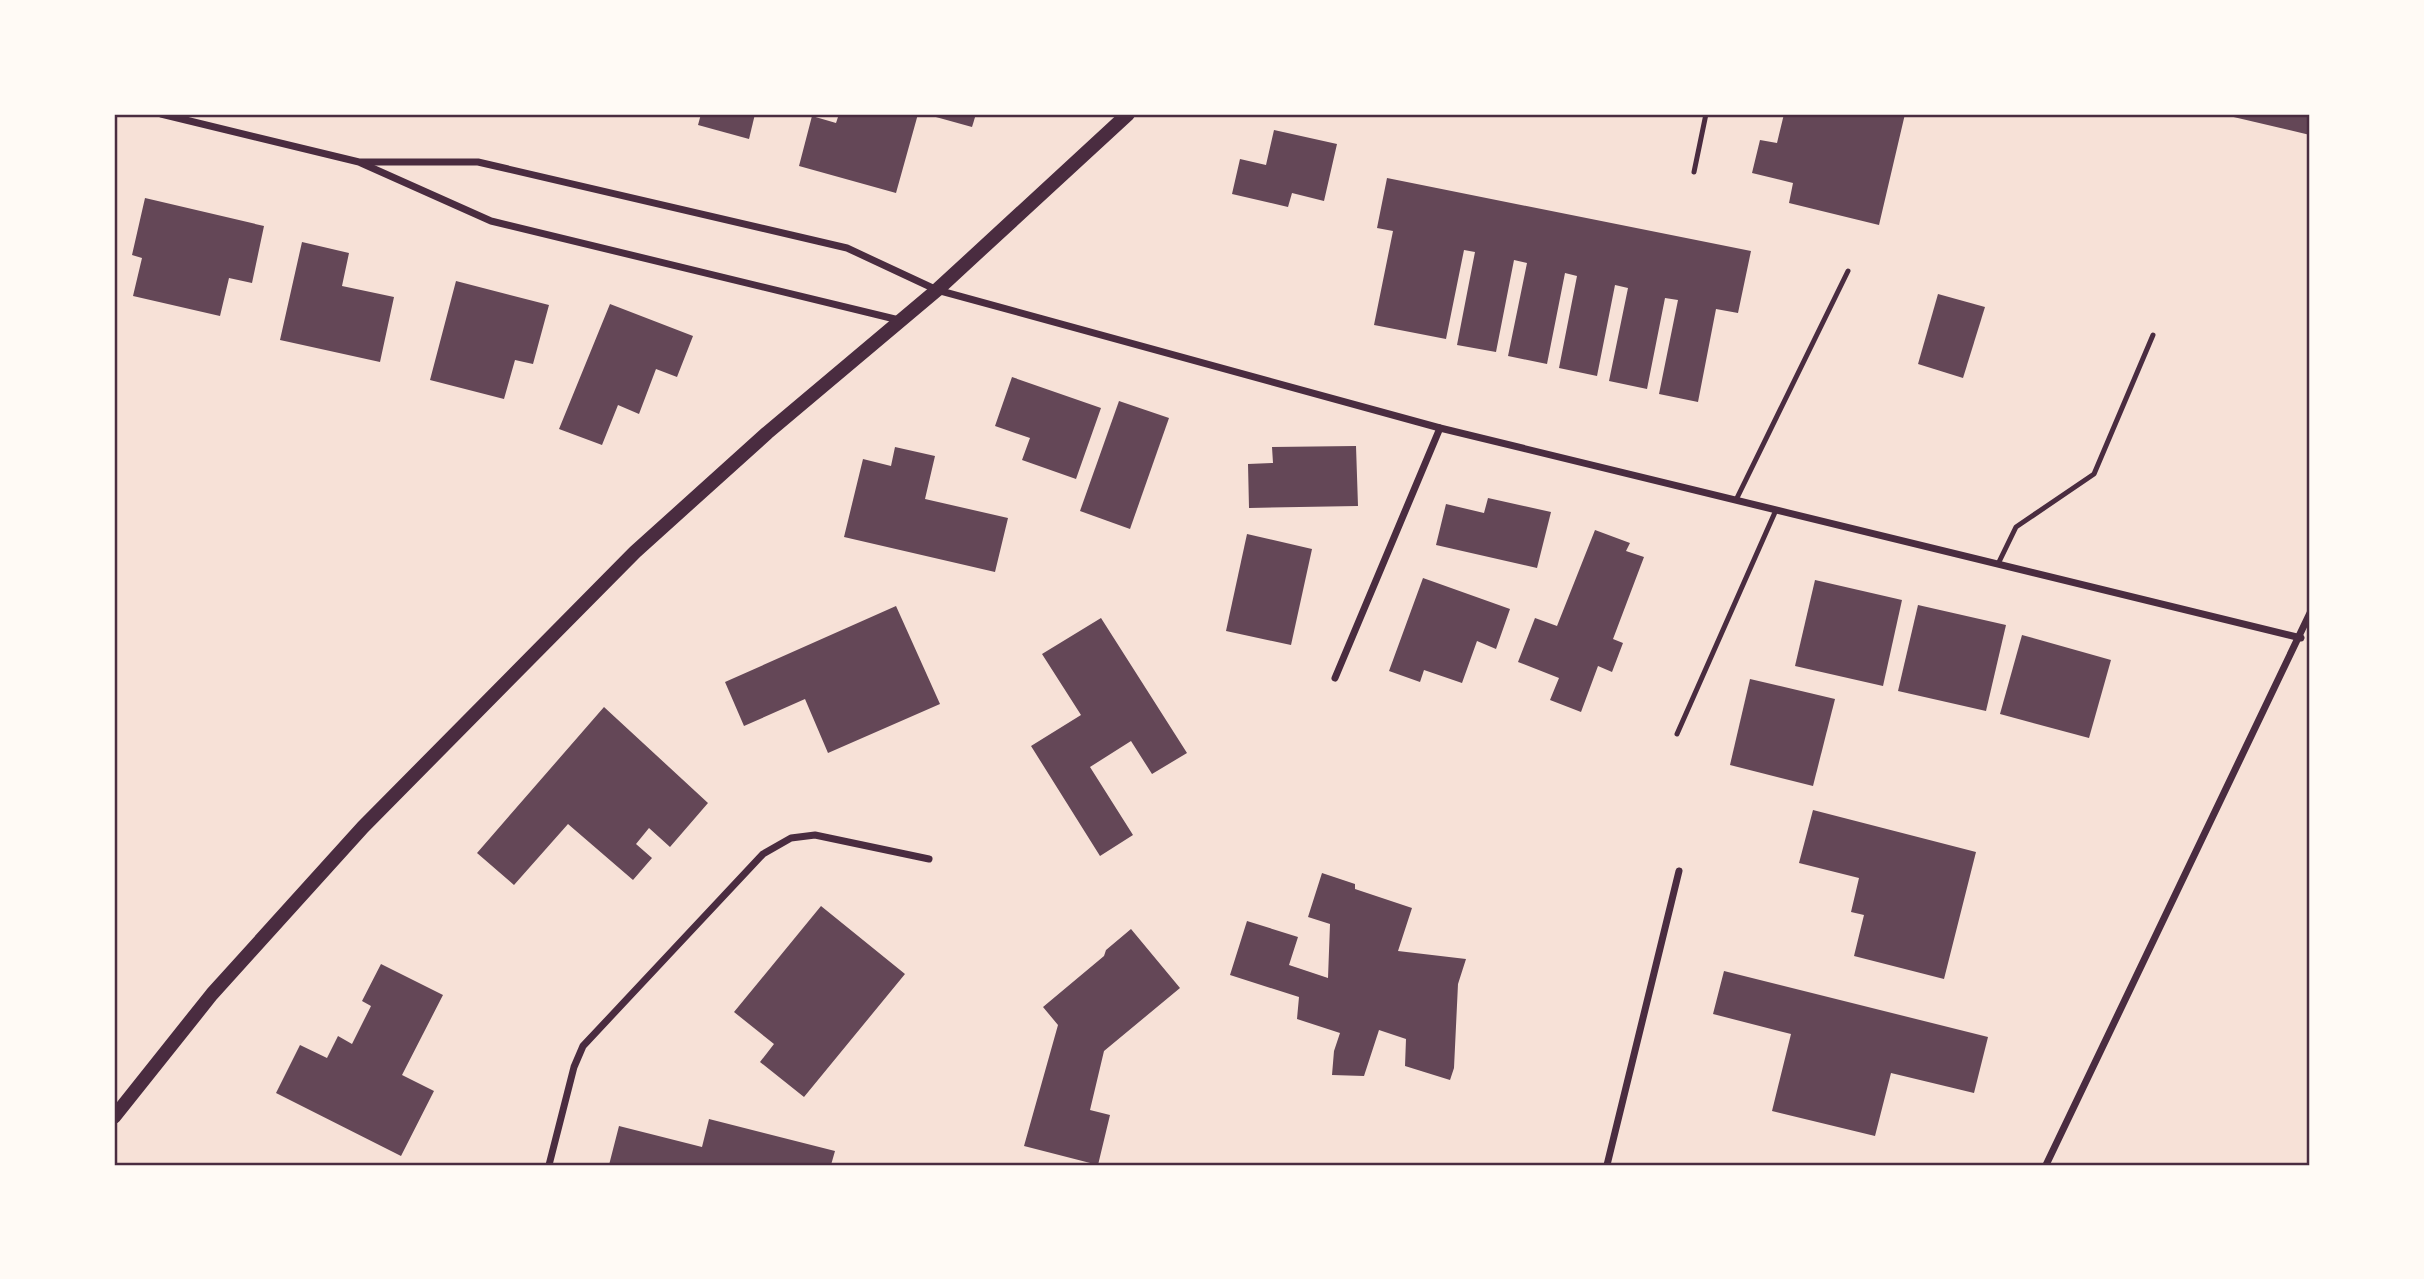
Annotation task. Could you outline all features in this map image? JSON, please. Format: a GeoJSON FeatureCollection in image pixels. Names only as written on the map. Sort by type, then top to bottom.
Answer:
{"type":"FeatureCollection","features":[{"type":"Feature","properties":{"kind":"main road"},"geometry":{"type":"LineString","coordinates":[[114,1117],[212,993],[373,818],[635,552],[767,433],[937,290],[1128,114]]}},
{"type":"Feature","properties":{"kind":"street"},"geometry":{"type":"LineString","coordinates":[[161,114],[359,162],[491,221],[900,321]]}},
{"type":"Feature","properties":{"kind":"street"},"geometry":{"type":"LineString","coordinates":[[359,162],[478,162],[847,248],[937,290],[1440,428],[2301,638]]}},
{"type":"Feature","properties":{"kind":"street"},"geometry":{"type":"LineString","coordinates":[[1335,678],[1440,428]]}},
{"type":"Feature","properties":{"kind":"street"},"geometry":{"type":"LineString","coordinates":[[2046,1165],[2301,638],[2310,613]]}},
{"type":"Feature","properties":{"kind":"street"},"geometry":{"type":"LineString","coordinates":[[550,1165],[573,1068],[583,1046],[763,854],[791,838],[815,835],[929,859]]}},
{"type":"Feature","properties":{"kind":"street"},"geometry":{"type":"LineString","coordinates":[[1608,1165],[1679,871]]}},
{"type":"Feature","properties":{"kind":"lane"},"geometry":{"type":"LineString","coordinates":[[1694,172],[1706,114]]}},
{"type":"Feature","properties":{"kind":"lane"},"geometry":{"type":"LineString","coordinates":[[1736,500],[1848,271]]}},
{"type":"Feature","properties":{"kind":"lane"},"geometry":{"type":"LineString","coordinates":[[1998,564],[2016,527],[2094,474],[2153,335]]}},
{"type":"Feature","properties":{"kind":"lane"},"geometry":{"type":"LineString","coordinates":[[1677,734],[1776,510]]}},
{"type":"Feature","properties":{"kind":"building"},"geometry":{"type":"Polygon","coordinates":[[[701,114],[755,114],[749,139],[698,125],[701,114]]]}},
{"type":"Feature","properties":{"kind":"building"},"geometry":{"type":"Polygon","coordinates":[[[839,114],[918,114],[896,193],[799,166],[812,116],[836,123],[839,114]]]}},
{"type":"Feature","properties":{"kind":"building"},"geometry":{"type":"Polygon","coordinates":[[[925,114],[976,114],[972,127],[925,114]]]}},
{"type":"Feature","properties":{"kind":"building"},"geometry":{"type":"Polygon","coordinates":[[[1784,114],[1905,114],[1879,225],[1789,203],[1793,183],[1752,173],[1760,140],[1777,143],[1784,114]]]}},
{"type":"Feature","properties":{"kind":"building"},"geometry":{"type":"Polygon","coordinates":[[[2310,114],[2310,135],[2225,115],[2310,114]]]}},
{"type":"Feature","properties":{"kind":"building"},"geometry":{"type":"Polygon","coordinates":[[[1274,130],[1337,144],[1324,201],[1292,193],[1288,207],[1232,194],[1240,159],[1266,165],[1274,130]]]}},
{"type":"Feature","properties":{"kind":"building"},"geometry":{"type":"Polygon","coordinates":[[[1387,178],[1751,251],[1738,313],[1716,309],[1698,402],[1659,394],[1678,300],[1665,298],[1647,389],[1609,381],[1628,288],[1615,285],[1597,376],[1559,368],[1577,276],[1565,273],[1547,364],[1508,356],[1527,263],[1514,260],[1496,352],[1457,345],[1475,252],[1464,250],[1446,339],[1374,325],[1393,231],[1377,228],[1387,178]]]}},
{"type":"Feature","properties":{"kind":"building"},"geometry":{"type":"Polygon","coordinates":[[[145,198],[264,226],[252,283],[229,278],[220,316],[133,296],[142,258],[132,255],[145,198]]]}},
{"type":"Feature","properties":{"kind":"building"},"geometry":{"type":"Polygon","coordinates":[[[302,242],[349,253],[342,286],[394,297],[380,362],[280,340],[302,242]]]}},
{"type":"Feature","properties":{"kind":"building"},"geometry":{"type":"Polygon","coordinates":[[[456,281],[549,305],[533,364],[515,360],[504,399],[430,380],[456,281]]]}},
{"type":"Feature","properties":{"kind":"building"},"geometry":{"type":"Polygon","coordinates":[[[1938,294],[1985,307],[1963,378],[1918,364],[1938,294]]]}},
{"type":"Feature","properties":{"kind":"building"},"geometry":{"type":"Polygon","coordinates":[[[610,304],[693,336],[677,377],[656,369],[639,414],[618,405],[602,445],[559,429],[610,304]]]}},
{"type":"Feature","properties":{"kind":"building"},"geometry":{"type":"Polygon","coordinates":[[[1012,377],[1101,408],[1076,479],[1022,460],[1030,438],[995,426],[1012,377]]]}},
{"type":"Feature","properties":{"kind":"building"},"geometry":{"type":"Polygon","coordinates":[[[1119,401],[1169,418],[1130,529],[1080,511],[1119,401]]]}},
{"type":"Feature","properties":{"kind":"building"},"geometry":{"type":"Polygon","coordinates":[[[1356,446],[1358,506],[1249,508],[1248,464],[1273,463],[1272,447],[1356,446]]]}},
{"type":"Feature","properties":{"kind":"building"},"geometry":{"type":"Polygon","coordinates":[[[895,447],[935,456],[925,499],[1008,518],[995,572],[844,537],[863,459],[891,466],[895,447]]]}},
{"type":"Feature","properties":{"kind":"building"},"geometry":{"type":"Polygon","coordinates":[[[1488,498],[1551,512],[1537,568],[1436,545],[1446,504],[1484,513],[1488,498]]]}},
{"type":"Feature","properties":{"kind":"building"},"geometry":{"type":"Polygon","coordinates":[[[1595,530],[1630,543],[1626,551],[1644,557],[1613,639],[1623,643],[1612,672],[1598,666],[1581,712],[1550,700],[1559,678],[1518,662],[1535,618],[1557,626],[1595,530]]]}},
{"type":"Feature","properties":{"kind":"building"},"geometry":{"type":"Polygon","coordinates":[[[1247,534],[1312,549],[1291,645],[1226,631],[1247,534]]]}},
{"type":"Feature","properties":{"kind":"building"},"geometry":{"type":"Polygon","coordinates":[[[1423,578],[1510,609],[1496,649],[1477,641],[1462,683],[1424,670],[1420,682],[1389,671],[1423,578]]]}},
{"type":"Feature","properties":{"kind":"building"},"geometry":{"type":"Polygon","coordinates":[[[1815,580],[1902,600],[1883,686],[1795,666],[1815,580]]]}},
{"type":"Feature","properties":{"kind":"building"},"geometry":{"type":"Polygon","coordinates":[[[1918,605],[2006,625],[1986,711],[1898,691],[1918,605]]]}},
{"type":"Feature","properties":{"kind":"building"},"geometry":{"type":"Polygon","coordinates":[[[896,606],[940,704],[828,753],[805,699],[744,726],[725,682],[896,606]]]}},
{"type":"Feature","properties":{"kind":"building"},"geometry":{"type":"Polygon","coordinates":[[[1101,618],[1187,753],[1152,774],[1131,741],[1090,767],[1133,835],[1100,856],[1031,746],[1081,715],[1042,654],[1101,618]]]}},
{"type":"Feature","properties":{"kind":"building"},"geometry":{"type":"Polygon","coordinates":[[[2022,635],[2111,660],[2089,738],[2000,714],[2022,635]]]}},
{"type":"Feature","properties":{"kind":"building"},"geometry":{"type":"Polygon","coordinates":[[[1750,679],[1835,699],[1813,786],[1730,765],[1750,679]]]}},
{"type":"Feature","properties":{"kind":"building"},"geometry":{"type":"Polygon","coordinates":[[[604,707],[708,803],[670,847],[649,828],[636,844],[652,858],[633,880],[568,824],[514,885],[477,853],[604,707]]]}},
{"type":"Feature","properties":{"kind":"building"},"geometry":{"type":"Polygon","coordinates":[[[1813,810],[1976,852],[1944,979],[1854,956],[1864,915],[1851,912],[1859,878],[1799,863],[1813,810]]]}},
{"type":"Feature","properties":{"kind":"building"},"geometry":{"type":"Polygon","coordinates":[[[1322,873],[1355,884],[1355,889],[1412,908],[1398,951],[1466,959],[1458,984],[1454,1068],[1450,1080],[1405,1066],[1406,1039],[1379,1030],[1364,1076],[1332,1075],[1334,1051],[1340,1033],[1297,1019],[1299,997],[1230,975],[1247,921],[1298,937],[1289,965],[1328,978],[1330,924],[1308,917],[1322,873]]]}},
{"type":"Feature","properties":{"kind":"building"},"geometry":{"type":"Polygon","coordinates":[[[821,906],[905,974],[804,1097],[760,1062],[774,1044],[734,1012],[821,906]]]}},
{"type":"Feature","properties":{"kind":"building"},"geometry":{"type":"Polygon","coordinates":[[[1131,929],[1180,988],[1104,1051],[1090,1110],[1110,1115],[1098,1165],[1024,1146],[1058,1025],[1043,1007],[1104,956],[1106,950],[1131,929]]]}},
{"type":"Feature","properties":{"kind":"building"},"geometry":{"type":"Polygon","coordinates":[[[381,964],[443,995],[402,1075],[434,1091],[401,1156],[276,1093],[300,1045],[327,1058],[338,1036],[352,1044],[371,1006],[362,1001],[381,964]]]}},
{"type":"Feature","properties":{"kind":"building"},"geometry":{"type":"Polygon","coordinates":[[[1724,971],[1988,1037],[1974,1093],[1891,1073],[1875,1136],[1772,1111],[1791,1034],[1713,1014],[1724,971]]]}},
{"type":"Feature","properties":{"kind":"building"},"geometry":{"type":"Polygon","coordinates":[[[709,1119],[835,1151],[831,1165],[609,1165],[619,1126],[702,1147],[709,1119]]]}}]}
